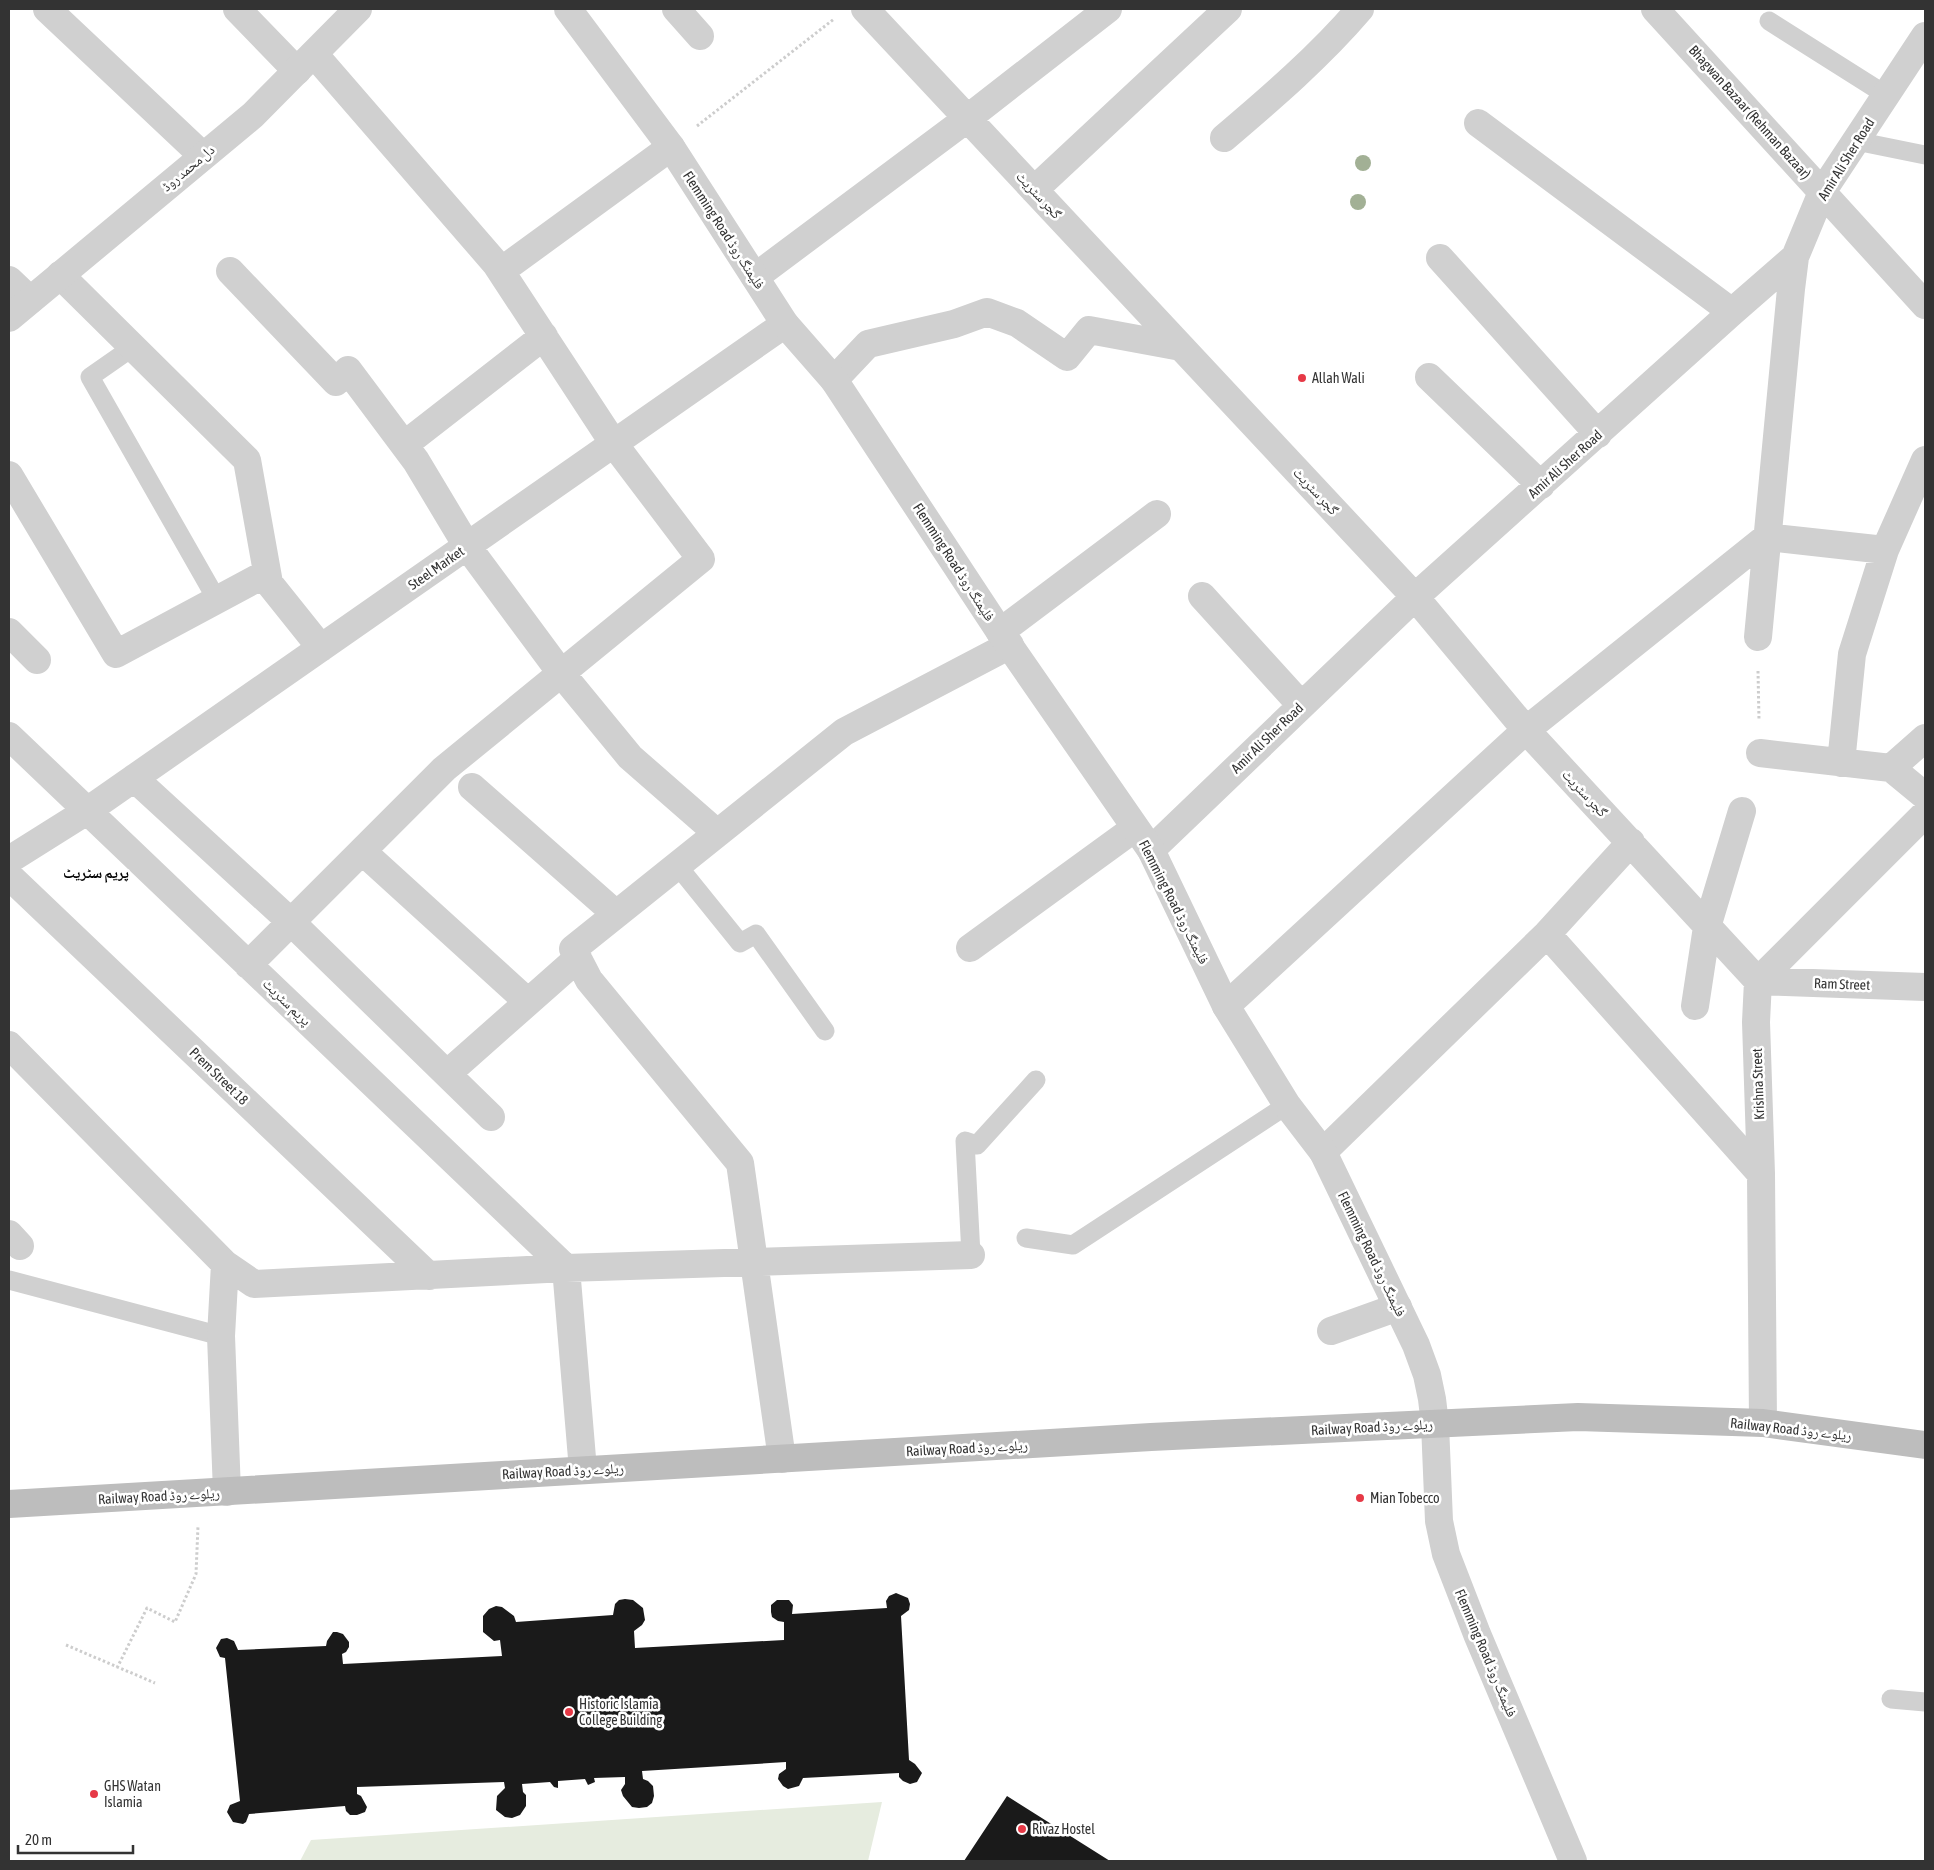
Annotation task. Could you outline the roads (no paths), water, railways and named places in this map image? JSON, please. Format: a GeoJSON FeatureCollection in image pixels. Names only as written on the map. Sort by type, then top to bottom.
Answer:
{"type":"FeatureCollection","features":[{"type":"Feature","properties":{"kind":"main road","name":"Railway Road ریلوے روڈ"},"geometry":{"type":"LineString","coordinates":[[9,1504],[1151,1437],[1578,1417],[1763,1423],[1925,1444]]}},
{"type":"Feature","properties":{"kind":"street"},"geometry":{"type":"LineString","coordinates":[[47,9],[203,156]]}},
{"type":"Feature","properties":{"kind":"street"},"geometry":{"type":"LineString","coordinates":[[237,9],[305,62],[502,271],[614,444],[701,559],[444,769],[248,965]]}},
{"type":"Feature","properties":{"kind":"street","name":"دل محمد روڈ"},"geometry":{"type":"LineString","coordinates":[[9,318],[253,115],[358,9]]}},
{"type":"Feature","properties":{"kind":"street","name":"Flemming Road فلیمنگ روڈ"},"geometry":{"type":"LineString","coordinates":[[568,9],[671,147],[785,324],[834,380],[1005,638],[1151,850],[1226,1006],[1287,1105],[1322,1152],[1416,1345],[1427,1375],[1435,1424],[1439,1521],[1446,1554],[1477,1634],[1573,1861]]}},
{"type":"Feature","properties":{"kind":"street"},"geometry":{"type":"LineString","coordinates":[[676,9],[700,36]]}},
{"type":"Feature","properties":{"kind":"street","name":"گجر سٹریٹ"},"geometry":{"type":"LineString","coordinates":[[865,9],[1415,597],[1526,730],[1758,982]]}},
{"type":"Feature","properties":{"kind":"street"},"geometry":{"type":"LineString","coordinates":[[755,277],[968,118],[1108,9]]}},
{"type":"Feature","properties":{"kind":"street"},"geometry":{"type":"LineString","coordinates":[[1034,190],[1228,9]]}},
{"type":"Feature","properties":{"kind":"street"},"geometry":{"type":"LineString","coordinates":[[1224,138],[1264,104],[1344,27],[1360,9]]}},
{"type":"Feature","properties":{"kind":"street","name":"Bhagwan Bazaar (Rehman Bazaar)"},"geometry":{"type":"LineString","coordinates":[[1655,9],[1925,305]]}},
{"type":"Feature","properties":{"kind":"street","name":"Amir Ali Sher Road"},"geometry":{"type":"LineString","coordinates":[[1151,850],[1415,597],[1795,257],[1822,192],[1925,36]]}},
{"type":"Feature","properties":{"kind":"street"},"geometry":{"type":"LineString","coordinates":[[1478,123],[1732,312]]}},
{"type":"Feature","properties":{"kind":"street"},"geometry":{"type":"LineString","coordinates":[[502,271],[671,147]]}},
{"type":"Feature","properties":{"kind":"street"},"geometry":{"type":"LineString","coordinates":[[1758,638],[1795,257]]}},
{"type":"Feature","properties":{"kind":"street"},"geometry":{"type":"LineString","coordinates":[[1440,258],[1598,434]]}},
{"type":"Feature","properties":{"kind":"street"},"geometry":{"type":"LineString","coordinates":[[230,271],[336,382],[348,370],[416,461],[467,546],[561,673],[630,757],[717,833]]}},
{"type":"Feature","properties":{"kind":"street"},"geometry":{"type":"LineString","coordinates":[[60,275],[247,460],[269,583],[321,648]]}},
{"type":"Feature","properties":{"kind":"street"},"geometry":{"type":"LineString","coordinates":[[9,280],[30,300]]}},
{"type":"Feature","properties":{"kind":"street"},"geometry":{"type":"LineString","coordinates":[[834,380],[868,344],[954,324],[987,312],[1017,323],[1067,357],[1089,330],[1181,347]]}},
{"type":"Feature","properties":{"kind":"street","name":"Steel Market"},"geometry":{"type":"LineString","coordinates":[[9,860],[87,811],[785,324]]}},
{"type":"Feature","properties":{"kind":"street"},"geometry":{"type":"LineString","coordinates":[[404,445],[544,336]]}},
{"type":"Feature","properties":{"kind":"street"},"geometry":{"type":"LineString","coordinates":[[1428,376],[1541,486]]}},
{"type":"Feature","properties":{"kind":"street"},"geometry":{"type":"LineString","coordinates":[[1841,763],[1852,654],[1884,550],[1925,460]]}},
{"type":"Feature","properties":{"kind":"street"},"geometry":{"type":"LineString","coordinates":[[9,475],[116,654],[267,573]]}},
{"type":"Feature","properties":{"kind":"street"},"geometry":{"type":"LineString","coordinates":[[782,1459],[740,1163],[589,980],[573,948],[844,732],[1005,638],[1157,514]]}},
{"type":"Feature","properties":{"kind":"street"},"geometry":{"type":"LineString","coordinates":[[1226,1006],[1526,730],[1767,537],[1884,550]]}},
{"type":"Feature","properties":{"kind":"street"},"geometry":{"type":"LineString","coordinates":[[1202,596],[1302,705]]}},
{"type":"Feature","properties":{"kind":"street"},"geometry":{"type":"LineString","coordinates":[[9,632],[37,660]]}},
{"type":"Feature","properties":{"kind":"street","name":"پریم سٹریٹ"},"geometry":{"type":"LineString","coordinates":[[9,736],[566,1268]]}},
{"type":"Feature","properties":{"kind":"street"},"geometry":{"type":"LineString","coordinates":[[1891,768],[1925,738]]}},
{"type":"Feature","properties":{"kind":"street"},"geometry":{"type":"LineString","coordinates":[[1760,753],[1891,768],[1925,796]]}},
{"type":"Feature","properties":{"kind":"street"},"geometry":{"type":"LineString","coordinates":[[134,778],[291,922],[492,1117]]}},
{"type":"Feature","properties":{"kind":"street"},"geometry":{"type":"LineString","coordinates":[[472,787],[616,914]]}},
{"type":"Feature","properties":{"kind":"street"},"geometry":{"type":"LineString","coordinates":[[1694,1006],[1707,927],[1742,811]]}},
{"type":"Feature","properties":{"kind":"street"},"geometry":{"type":"LineString","coordinates":[[1758,982],[1925,814]]}},
{"type":"Feature","properties":{"kind":"street"},"geometry":{"type":"LineString","coordinates":[[970,948],[1135,828]]}},
{"type":"Feature","properties":{"kind":"street"},"geometry":{"type":"LineString","coordinates":[[1322,1152],[1547,934],[1631,842]]}},
{"type":"Feature","properties":{"kind":"street"},"geometry":{"type":"LineString","coordinates":[[362,851],[528,1002]]}},
{"type":"Feature","properties":{"kind":"street","name":"Prem Street 18"},"geometry":{"type":"LineString","coordinates":[[9,876],[428,1276]]}},
{"type":"Feature","properties":{"kind":"street"},"geometry":{"type":"LineString","coordinates":[[1547,934],[1761,1174]]}},
{"type":"Feature","properties":{"kind":"street"},"geometry":{"type":"LineString","coordinates":[[448,1074],[578,958]]}},
{"type":"Feature","properties":{"kind":"street","name":"Ram Street"},"geometry":{"type":"LineString","coordinates":[[1758,982],[1925,987]]}},
{"type":"Feature","properties":{"kind":"street","name":"Krishna Street"},"geometry":{"type":"LineString","coordinates":[[1758,982],[1756,1022],[1761,1174],[1763,1423]]}},
{"type":"Feature","properties":{"kind":"street"},"geometry":{"type":"LineString","coordinates":[[9,1045],[225,1264],[254,1284],[566,1268],[971,1255]]}},
{"type":"Feature","properties":{"kind":"street"},"geometry":{"type":"LineString","coordinates":[[225,1264],[221,1336],[227,1492]]}},
{"type":"Feature","properties":{"kind":"street"},"geometry":{"type":"LineString","coordinates":[[566,1268],[583,1470]]}},
{"type":"Feature","properties":{"kind":"street"},"geometry":{"type":"LineString","coordinates":[[1331,1331],[1398,1307]]}},
{"type":"Feature","properties":{"kind":"lane"},"geometry":{"type":"LineString","coordinates":[[1769,21],[1886,95]]}},
{"type":"Feature","properties":{"kind":"lane"},"geometry":{"type":"LineString","coordinates":[[1856,141],[1925,155]]}},
{"type":"Feature","properties":{"kind":"lane"},"geometry":{"type":"LineString","coordinates":[[133,347],[90,377],[217,600]]}},
{"type":"Feature","properties":{"kind":"lane"},"geometry":{"type":"LineString","coordinates":[[677,865],[740,943],[756,934],[825,1031]]}},
{"type":"Feature","properties":{"kind":"lane"},"geometry":{"type":"LineString","coordinates":[[971,1255],[965,1141],[977,1145],[1036,1080]]}},
{"type":"Feature","properties":{"kind":"lane"},"geometry":{"type":"LineString","coordinates":[[1026,1238],[1073,1245],[1287,1105]]}},
{"type":"Feature","properties":{"kind":"lane"},"geometry":{"type":"LineString","coordinates":[[9,1280],[221,1336]]}},
{"type":"Feature","properties":{"kind":"lane"},"geometry":{"type":"LineString","coordinates":[[1891,1699],[1925,1702]]}},
{"type":"Feature","properties":{"kind":"place","name":"Allah Wali"},"geometry":{"type":"Point","coordinates":[1302,378]}},
{"type":"Feature","properties":{"kind":"place","name":"Mian Tobecco"},"geometry":{"type":"Point","coordinates":[1360,1498]}},
{"type":"Feature","properties":{"kind":"place","name":"Historic Islamia College Building"},"geometry":{"type":"Point","coordinates":[569,1712]}},
{"type":"Feature","properties":{"kind":"place","name":"GHS Watan Islamia"},"geometry":{"type":"Point","coordinates":[94,1794]}},
{"type":"Feature","properties":{"kind":"place","name":"Rivaz Hostel"},"geometry":{"type":"Point","coordinates":[1022,1829]}},
{"type":"Feature","properties":{"kind":"district","name":"پریم سٹریٹ"},"geometry":{"type":"Point","coordinates":[96,872]}}]}
